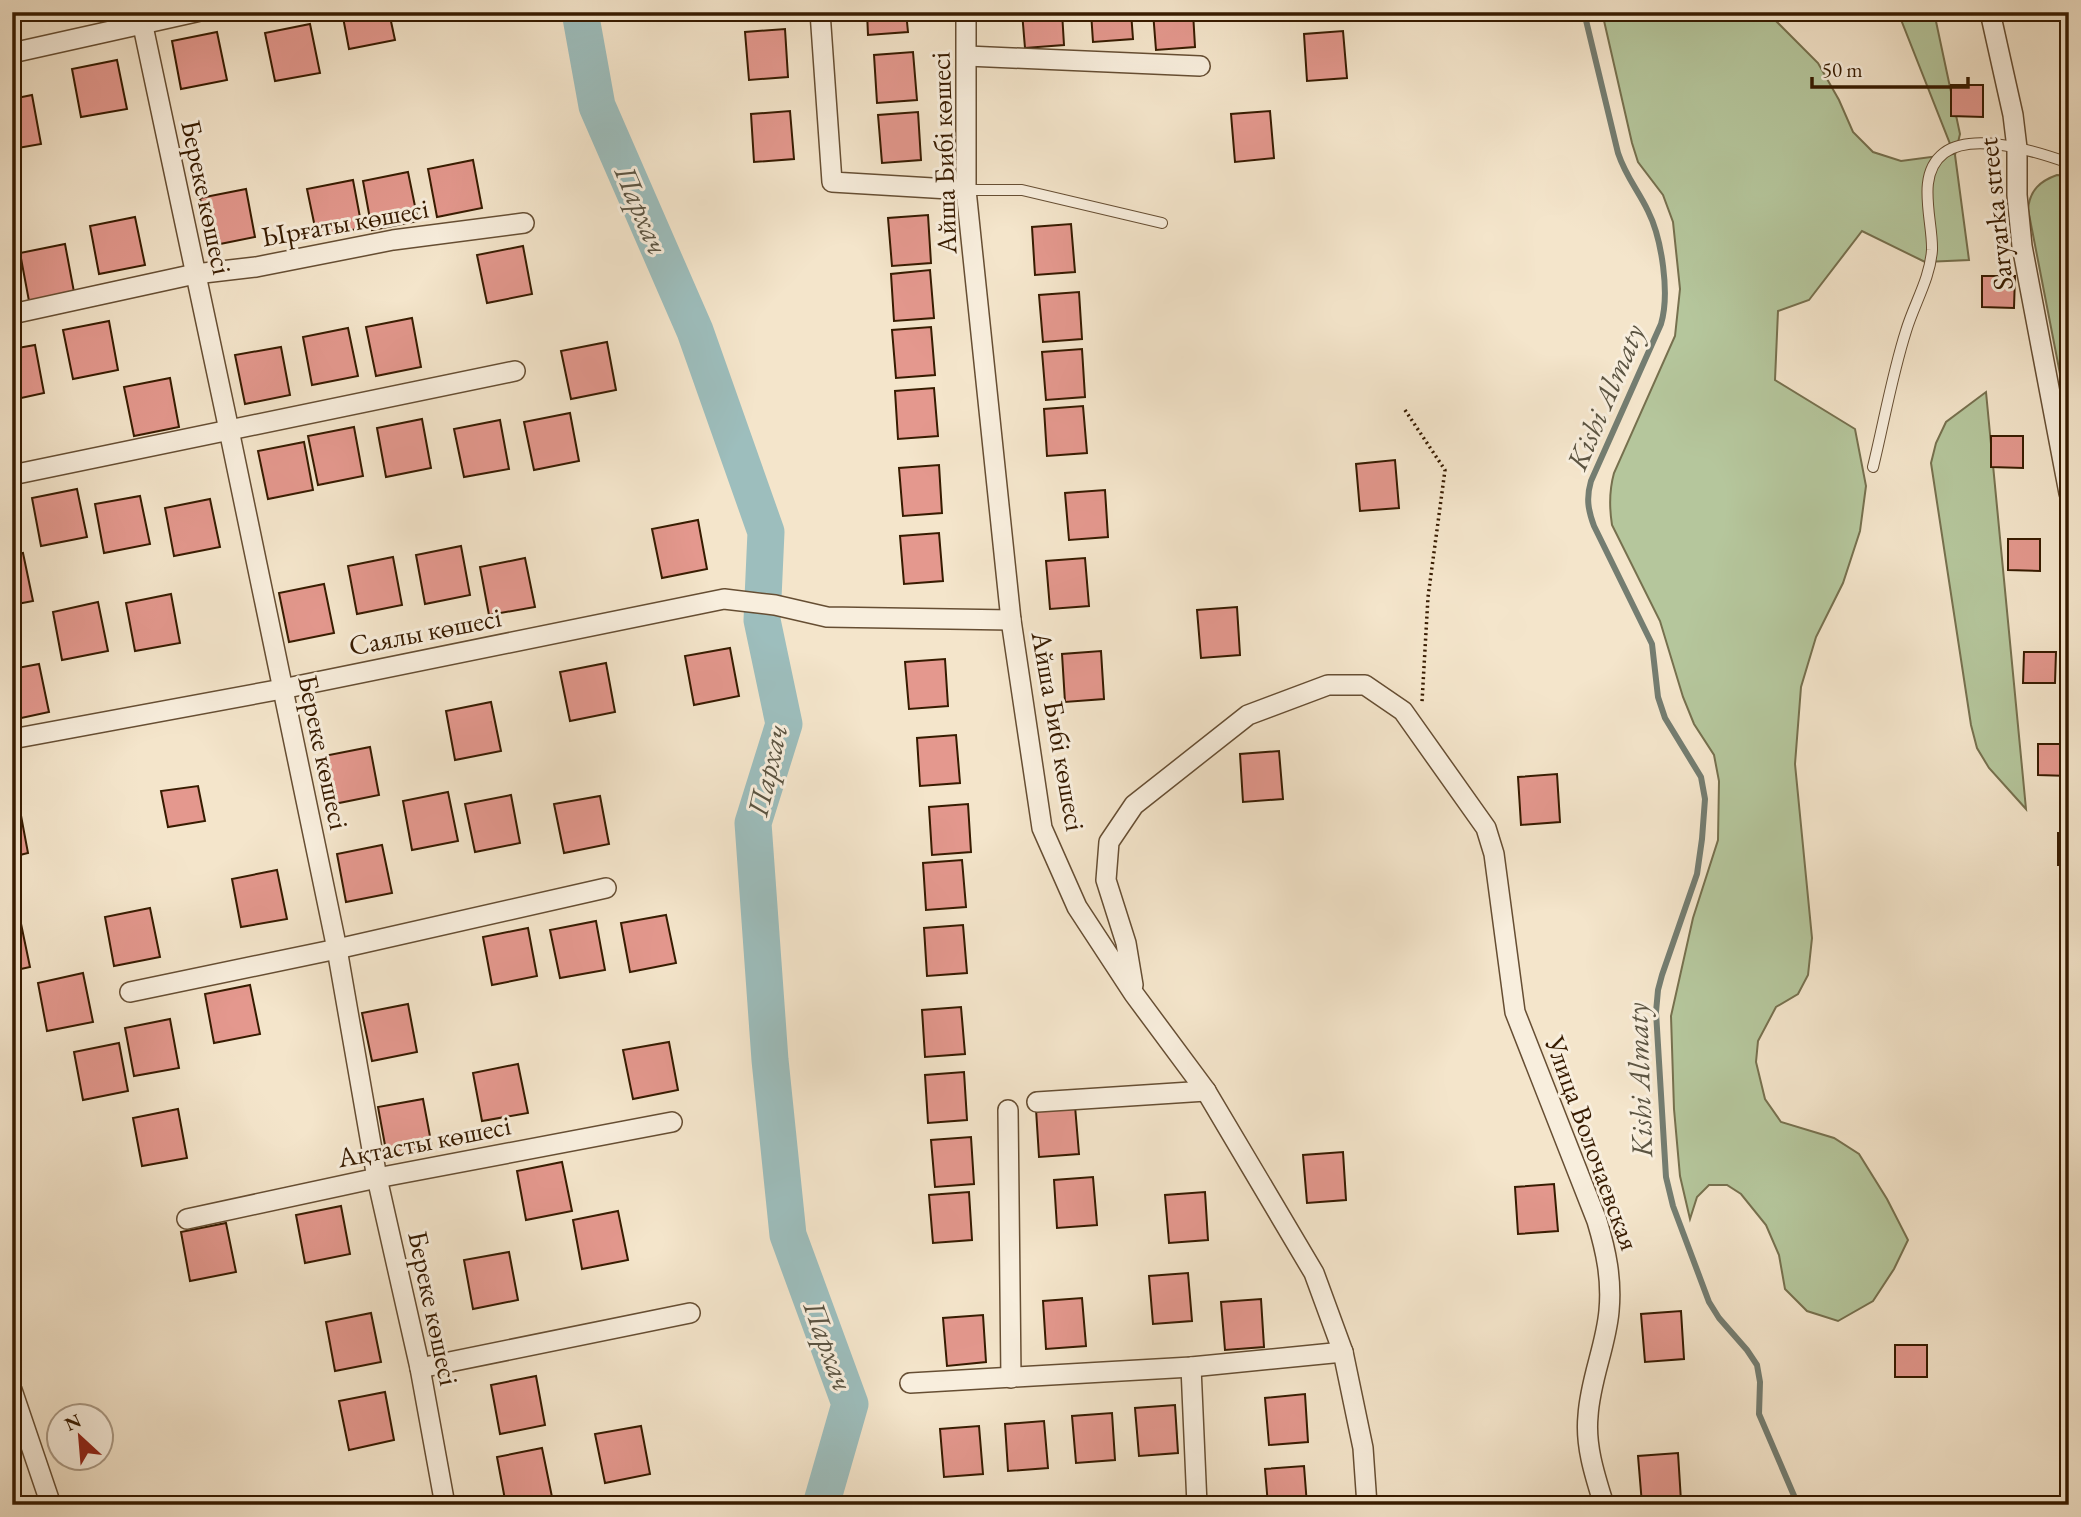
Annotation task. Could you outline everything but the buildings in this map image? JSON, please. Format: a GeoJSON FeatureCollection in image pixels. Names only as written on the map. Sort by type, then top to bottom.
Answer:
{"type":"FeatureCollection","features":[{"type":"Feature","properties":{"kind":"street"},"geometry":{"type":"LineString","coordinates":[[12,53],[141,18],[195,12]]}},
{"type":"Feature","properties":{"kind":"street"},"geometry":{"type":"LineString","coordinates":[[820,12],[832,182],[966,190]]}},
{"type":"Feature","properties":{"kind":"street","name":"Айша Бибі көшесі"},"geometry":{"type":"LineString","coordinates":[[966,12],[966,190],[1011,620],[1042,828],[1077,907],[1134,994],[1206,1091],[1314,1273],[1343,1352],[1363,1448],[1367,1505]]}},
{"type":"Feature","properties":{"kind":"street","name":"Saryarka street"},"geometry":{"type":"LineString","coordinates":[[1990,12],[2013,115],[2022,246],[2069,493]]}},
{"type":"Feature","properties":{"kind":"street","name":"Береке көшесі"},"geometry":{"type":"LineString","coordinates":[[141,18],[337,949],[377,1178],[419,1368],[445,1505]]}},
{"type":"Feature","properties":{"kind":"street"},"geometry":{"type":"LineString","coordinates":[[967,56],[1200,66]]}},
{"type":"Feature","properties":{"kind":"street","name":"Ырғаты көшесі"},"geometry":{"type":"LineString","coordinates":[[12,314],[195,274],[256,267],[393,240],[524,223]]}},
{"type":"Feature","properties":{"kind":"street"},"geometry":{"type":"LineString","coordinates":[[12,475],[515,371]]}},
{"type":"Feature","properties":{"kind":"street","name":"Саялы көшесі"},"geometry":{"type":"LineString","coordinates":[[12,739],[724,599],[775,605],[827,617],[1011,620]]}},
{"type":"Feature","properties":{"kind":"street","name":"Улица Волочаевская"},"geometry":{"type":"LineString","coordinates":[[1134,994],[1126,943],[1106,880],[1109,842],[1134,805],[1248,715],[1328,685],[1365,685],[1403,711],[1486,828],[1494,854],[1515,1012],[1597,1221],[1605,1249],[1610,1279],[1609,1313],[1593,1378],[1587,1417],[1591,1462],[1604,1505]]}},
{"type":"Feature","properties":{"kind":"street"},"geometry":{"type":"LineString","coordinates":[[130,992],[337,949],[606,888]]}},
{"type":"Feature","properties":{"kind":"street"},"geometry":{"type":"LineString","coordinates":[[1037,1102],[1206,1091]]}},
{"type":"Feature","properties":{"kind":"street"},"geometry":{"type":"LineString","coordinates":[[1008,1110],[1011,1378]]}},
{"type":"Feature","properties":{"kind":"street","name":"Ақтасты көшесі"},"geometry":{"type":"LineString","coordinates":[[187,1219],[377,1178],[672,1122]]}},
{"type":"Feature","properties":{"kind":"street"},"geometry":{"type":"LineString","coordinates":[[419,1368],[690,1313]]}},
{"type":"Feature","properties":{"kind":"street"},"geometry":{"type":"LineString","coordinates":[[911,1383],[1191,1367],[1343,1352]]}},
{"type":"Feature","properties":{"kind":"street"},"geometry":{"type":"LineString","coordinates":[[1191,1367],[1196,1505]]}},
{"type":"Feature","properties":{"kind":"street"},"geometry":{"type":"LineString","coordinates":[[12,1390],[51,1505]]}},
{"type":"Feature","properties":{"kind":"lane"},"geometry":{"type":"LineString","coordinates":[[1873,467],[1905,333],[1928,273],[1932,252],[1928,186],[1936,162],[1944,153],[1955,148],[1981,144],[2017,148],[2069,163]]}},
{"type":"Feature","properties":{"kind":"lane"},"geometry":{"type":"LineString","coordinates":[[966,190],[1022,190],[1162,223]]}},
{"type":"Feature","properties":{"kind":"path"},"geometry":{"type":"LineString","coordinates":[[1405,410],[1446,470],[1428,597],[1420,736]]}},
{"type":"Feature","properties":{"kind":"green space"},"geometry":{"type":"Polygon","coordinates":[[[1602,12],[1767,12],[1818,63],[1853,132],[1873,152],[1901,161],[1954,154],[1898,12],[1934,12],[1960,134],[1955,155],[1969,260],[1925,262],[1862,231],[1809,300],[1778,311],[1775,380],[1855,429],[1866,486],[1860,531],[1843,583],[1816,637],[1801,687],[1795,764],[1812,938],[1808,975],[1798,994],[1776,1007],[1758,1041],[1756,1062],[1765,1099],[1781,1122],[1834,1138],[1859,1154],[1908,1240],[1894,1269],[1873,1301],[1838,1321],[1807,1311],[1785,1289],[1779,1255],[1766,1225],[1741,1194],[1727,1185],[1709,1185],[1697,1197],[1690,1219],[1680,1176],[1674,1109],[1671,1016],[1693,918],[1718,840],[1719,781],[1714,755],[1694,724],[1683,697],[1660,621],[1612,525],[1610,499],[1614,473],[1675,336],[1680,289],[1673,222],[1663,195],[1638,162],[1602,12]]]}},
{"type":"Feature","properties":{"kind":"green space"},"geometry":{"type":"Polygon","coordinates":[[[2057,175],[2069,176],[2069,420],[2028,209],[2037,187],[2057,175]]]}},
{"type":"Feature","properties":{"kind":"green space"},"geometry":{"type":"Polygon","coordinates":[[[1986,392],[2026,809],[1989,768],[1977,748],[1971,725],[1931,463],[1936,443],[1946,422],[1986,392]]]}},
{"type":"Feature","properties":{"kind":"waterway","name":"Пархач"},"geometry":{"type":"LineString","coordinates":[[580,12],[597,106],[695,331],[766,532],[762,620],[784,724],[753,823],[770,1060],[788,1235],[850,1404],[821,1505]]}},
{"type":"Feature","properties":{"kind":"waterway","name":"Kіshі Almaty"},"geometry":{"type":"LineString","coordinates":[[1584,12],[1618,153],[1653,223],[1661,251],[1665,282],[1661,324],[1591,481],[1589,509],[1594,526],[1652,644],[1658,697],[1665,718],[1701,777],[1705,799],[1697,874],[1658,990],[1656,1012],[1666,1177],[1673,1206],[1709,1302],[1757,1365],[1760,1382],[1759,1414],[1798,1505]]}}]}
